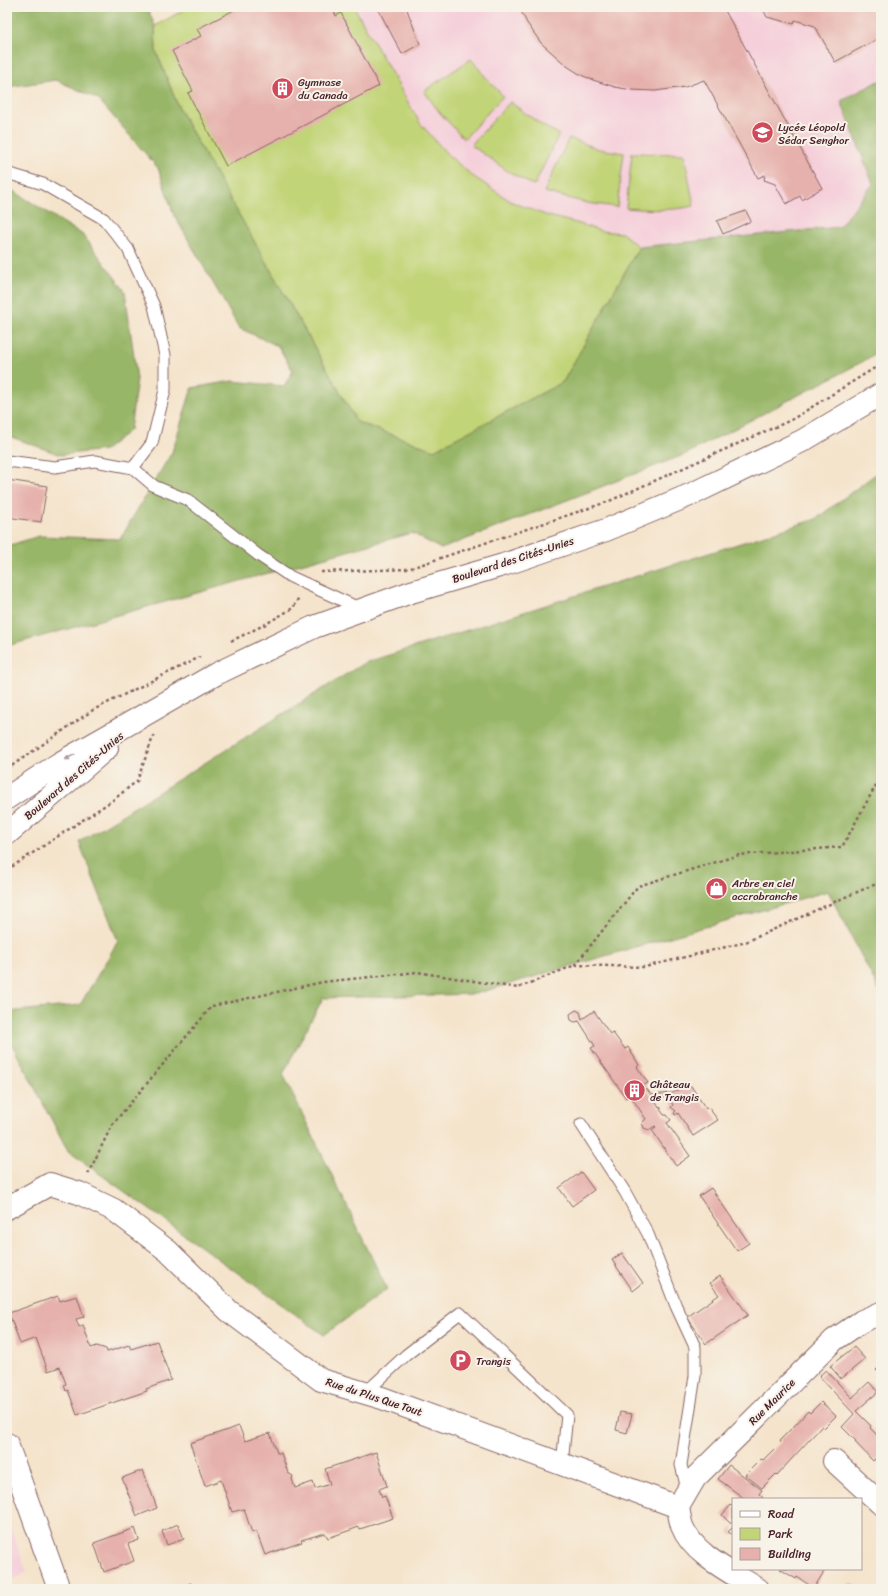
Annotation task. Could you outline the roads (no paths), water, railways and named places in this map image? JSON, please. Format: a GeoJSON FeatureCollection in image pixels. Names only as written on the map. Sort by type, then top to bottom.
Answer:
{"type":"FeatureCollection","features":[{"type":"Feature","properties":{"kind":"street","name":"Boulevard des Cités-Unies"},"geometry":{"type":"LineString","coordinates":[[7,834],[150,723],[216,674],[314,627],[411,592],[503,565],[613,527],[692,494],[802,441],[881,394]]}},
{"type":"Feature","properties":{"kind":"street","name":"Boulevard des Cités-Unies"},"geometry":{"type":"LineString","coordinates":[[7,798],[60,763],[150,723]]}},
{"type":"Feature","properties":{"kind":"street","name":"Rue du Plus Que Tout"},"geometry":{"type":"LineString","coordinates":[[7,1208],[50,1184],[79,1193],[114,1210],[168,1251],[229,1311],[321,1380],[382,1398],[562,1464],[683,1500]]}},
{"type":"Feature","properties":{"kind":"street","name":"Rue Maurice"},"geometry":{"type":"LineString","coordinates":[[683,1500],[695,1478],[834,1340],[862,1321],[881,1313]]}},
{"type":"Feature","properties":{"kind":"street"},"geometry":{"type":"LineString","coordinates":[[7,1444],[59,1589]]}},
{"type":"Feature","properties":{"kind":"street"},"geometry":{"type":"LineString","coordinates":[[834,1461],[881,1504]]}},
{"type":"Feature","properties":{"kind":"street"},"geometry":{"type":"LineString","coordinates":[[683,1500],[682,1526],[694,1544],[716,1563],[750,1586]]}},
{"type":"Feature","properties":{"kind":"lane"},"geometry":{"type":"LineString","coordinates":[[7,173],[43,184],[104,219],[128,250],[154,306],[166,355],[165,390],[152,443],[133,468]]}},
{"type":"Feature","properties":{"kind":"lane"},"geometry":{"type":"LineString","coordinates":[[7,461],[55,467],[95,461],[133,468],[154,486],[188,500],[258,555],[290,577],[362,610]]}},
{"type":"Feature","properties":{"kind":"lane"},"geometry":{"type":"LineString","coordinates":[[581,1124],[625,1192],[648,1234],[676,1306],[695,1347],[695,1376],[681,1465],[683,1500]]}},
{"type":"Feature","properties":{"kind":"lane"},"geometry":{"type":"LineString","coordinates":[[365,1393],[406,1355],[460,1313],[566,1415],[562,1464]]}},
{"type":"Feature","properties":{"kind":"place","name":"Gymnase du Canada"},"geometry":{"type":"Point","coordinates":[283,88]}},
{"type":"Feature","properties":{"kind":"place","name":"Lycée Léopold Sédar Senghor"},"geometry":{"type":"Point","coordinates":[763,133]}},
{"type":"Feature","properties":{"kind":"place","name":"Arbre en ciel accrobranche"},"geometry":{"type":"Point","coordinates":[716,889]}},
{"type":"Feature","properties":{"kind":"place","name":"Château de Trangis"},"geometry":{"type":"Point","coordinates":[634,1090]}},
{"type":"Feature","properties":{"kind":"place","name":"Trangis"},"geometry":{"type":"Point","coordinates":[461,1361]}}]}
